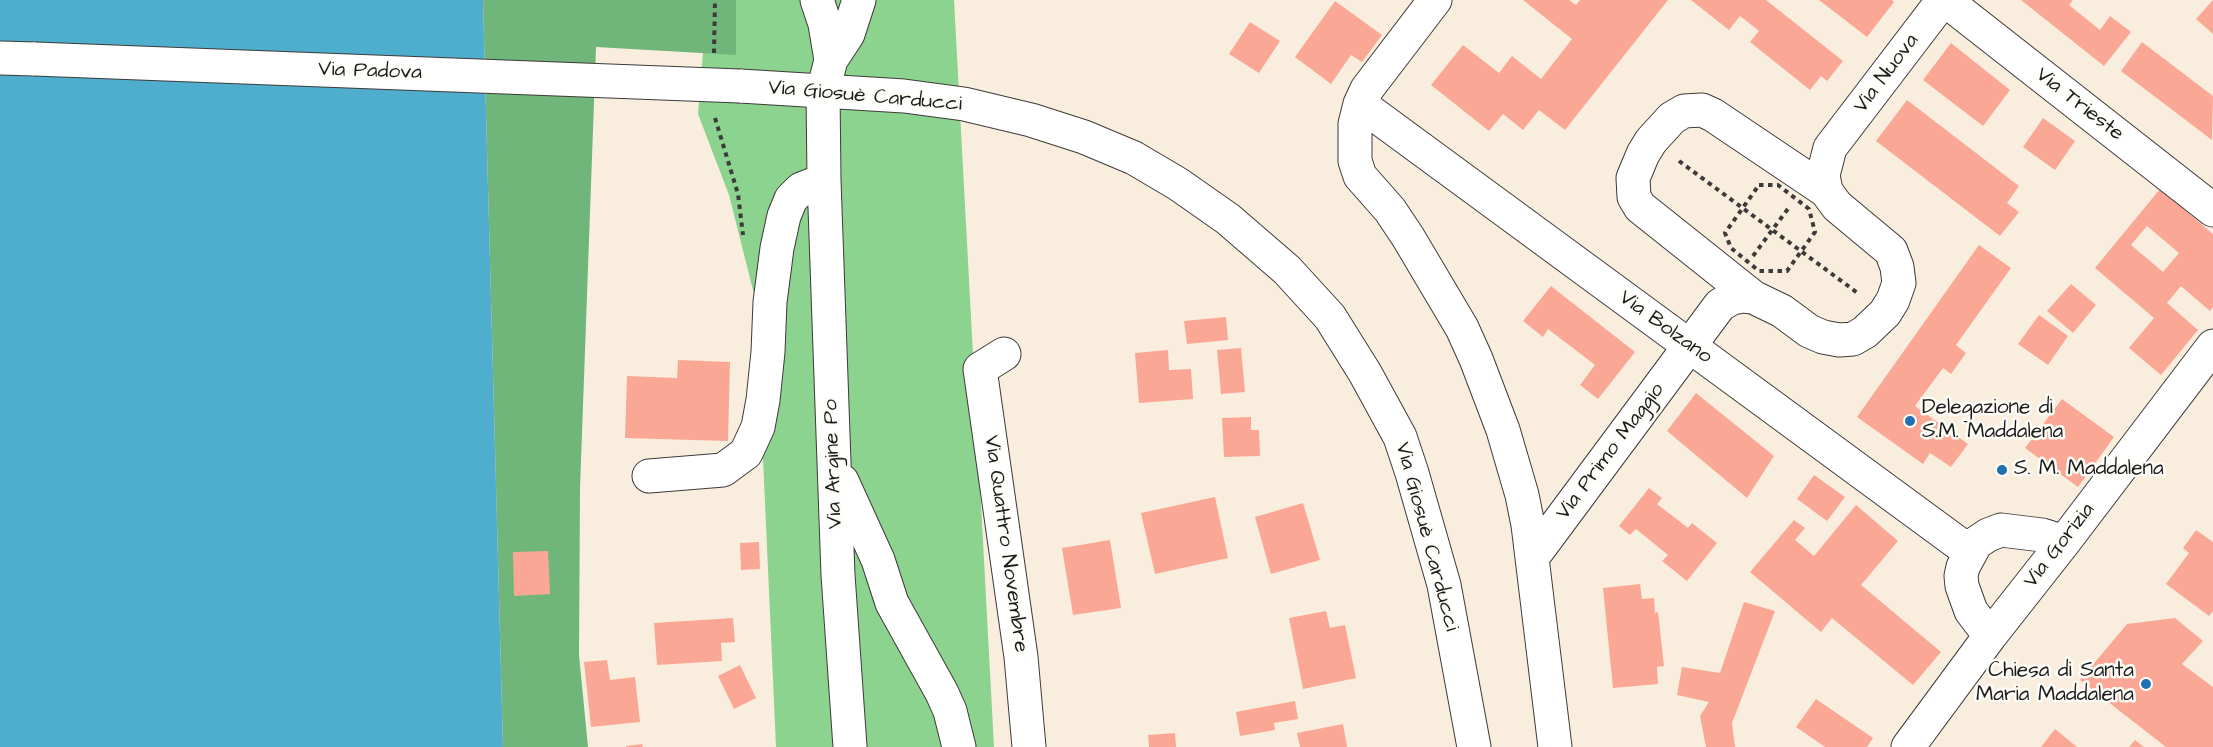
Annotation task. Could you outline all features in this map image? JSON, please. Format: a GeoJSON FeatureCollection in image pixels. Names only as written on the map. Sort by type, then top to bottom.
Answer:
{"type":"FeatureCollection","features":[{"type":"Feature","properties":{"kind":"street"},"geometry":{"type":"LineString","coordinates":[[817,0],[825,24],[831,60]]}},
{"type":"Feature","properties":{"kind":"street"},"geometry":{"type":"LineString","coordinates":[[817,0],[813,23],[812,60],[823,91]]}},
{"type":"Feature","properties":{"kind":"street"},"geometry":{"type":"LineString","coordinates":[[826,0],[848,0]]}},
{"type":"Feature","properties":{"kind":"street"},"geometry":{"type":"LineString","coordinates":[[823,91],[831,60],[848,34],[859,0]]}},
{"type":"Feature","properties":{"kind":"street"},"geometry":{"type":"LineString","coordinates":[[1360,104],[1367,89],[1435,0]]}},
{"type":"Feature","properties":{"kind":"street","name":"Via Nuova"},"geometry":{"type":"LineString","coordinates":[[1830,148],[1944,0]]}},
{"type":"Feature","properties":{"kind":"street","name":"Via Trieste"},"geometry":{"type":"LineString","coordinates":[[1944,0],[2213,210]]}},
{"type":"Feature","properties":{"kind":"street","name":"Via Padova"},"geometry":{"type":"LineString","coordinates":[[0,58],[740,86]]}},
{"type":"Feature","properties":{"kind":"street","name":"Via Giosuè Carducci"},"geometry":{"type":"LineString","coordinates":[[740,86],[904,96],[964,104],[1031,120],[1084,137],[1134,158],[1178,184],[1228,219],[1287,270],[1330,317],[1365,373],[1400,437],[1444,585],[1474,747]]}},
{"type":"Feature","properties":{"kind":"street","name":"Via Argine Po"},"geometry":{"type":"LineString","coordinates":[[823,91],[838,575],[850,747]]}},
{"type":"Feature","properties":{"kind":"street","name":"Via Bolzano"},"geometry":{"type":"LineString","coordinates":[[1360,104],[1970,552]]}},
{"type":"Feature","properties":{"kind":"street","name":"Via Primo Maggio"},"geometry":{"type":"LineString","coordinates":[[1360,104],[1355,124],[1355,161],[1360,176],[1390,210],[1450,308],[1476,359],[1514,465],[1524,505],[1532,558],[1555,747]]}},
{"type":"Feature","properties":{"kind":"street"},"geometry":{"type":"LineString","coordinates":[[1782,160],[1811,195],[1837,206],[1891,251],[1897,267],[1899,283],[1893,300],[1885,313],[1865,332],[1853,339],[1839,340],[1823,337],[1809,331],[1782,311],[1753,297],[1640,207],[1634,197],[1633,178],[1643,154],[1651,141],[1678,114],[1684,111],[1702,110],[1713,115],[1769,154],[1782,160],[1802,161],[1830,148]]}},
{"type":"Feature","properties":{"kind":"street"},"geometry":{"type":"LineString","coordinates":[[1811,195],[1823,175],[1830,148]]}},
{"type":"Feature","properties":{"kind":"street"},"geometry":{"type":"LineString","coordinates":[[649,476],[723,470],[746,453],[758,427],[763,400],[770,302],[784,216],[791,199],[801,189],[824,180]]}},
{"type":"Feature","properties":{"kind":"street"},"geometry":{"type":"LineString","coordinates":[[1708,262],[1719,284],[1720,305]]}},
{"type":"Feature","properties":{"kind":"street"},"geometry":{"type":"LineString","coordinates":[[1720,305],[1732,298],[1753,297]]}},
{"type":"Feature","properties":{"kind":"street","name":"Via Primo Maggio"},"geometry":{"type":"LineString","coordinates":[[1532,558],[1720,305]]}},
{"type":"Feature","properties":{"kind":"street","name":"Via Gorizia"},"geometry":{"type":"LineString","coordinates":[[1908,747],[1990,636],[2213,346]]}},
{"type":"Feature","properties":{"kind":"street","name":"Via Quattro Novembre"},"geometry":{"type":"LineString","coordinates":[[1004,354],[980,369],[1021,657],[1029,747]]}},
{"type":"Feature","properties":{"kind":"street"},"geometry":{"type":"LineString","coordinates":[[834,462],[878,560],[892,603],[950,711],[959,747]]}},
{"type":"Feature","properties":{"kind":"street"},"geometry":{"type":"LineString","coordinates":[[1990,636],[1971,611],[1962,586],[1963,567],[1976,543],[2001,530],[2042,535],[2064,542]]}},
{"type":"Feature","properties":{"kind":"path"},"geometry":{"type":"LineString","coordinates":[[714,60],[715,0]]}},
{"type":"Feature","properties":{"kind":"path"},"geometry":{"type":"LineString","coordinates":[[713,110],[738,194],[744,243]]}},
{"type":"Feature","properties":{"kind":"path"},"geometry":{"type":"LineString","coordinates":[[1651,141],[1885,313]]}},
{"type":"Feature","properties":{"kind":"path"},"geometry":{"type":"LineString","coordinates":[[1759,185],[1778,185],[1811,195],[1809,209],[1815,232],[1787,271],[1759,271],[1731,248],[1725,233],[1759,185]]}},
{"type":"Feature","properties":{"kind":"path"},"geometry":{"type":"LineString","coordinates":[[1748,262],[1772,230],[1811,195]]}},
{"type":"Feature","properties":{"kind":"green space"},"geometry":{"type":"Polygon","coordinates":[[[483,0],[736,0],[736,55],[596,47],[580,488],[579,655],[588,747],[503,747],[483,0]]]}},
{"type":"Feature","properties":{"kind":"green space"},"geometry":{"type":"Polygon","coordinates":[[[736,0],[954,0],[994,747],[776,747],[756,302],[729,195],[698,114],[703,53],[736,54],[736,0]]]}},
{"type":"Feature","properties":{"kind":"water"},"geometry":{"type":"Polygon","coordinates":[[[0,0],[483,0],[503,747],[0,747],[0,0]]]}},
{"type":"Feature","properties":{"kind":"building"},"geometry":{"type":"Polygon","coordinates":[[[1523,0],[1569,0],[1576,5],[1580,0],[1668,0],[1565,130],[1539,110],[1523,130],[1503,114],[1489,131],[1431,85],[1463,45],[1499,73],[1512,56],[1541,79],[1572,39],[1523,0]]]}},
{"type":"Feature","properties":{"kind":"building"},"geometry":{"type":"Polygon","coordinates":[[[1691,0],[1766,0],[1843,61],[1827,81],[1821,76],[1810,90],[1750,42],[1759,31],[1740,16],[1729,30],[1691,0]]]}},
{"type":"Feature","properties":{"kind":"building"},"geometry":{"type":"Polygon","coordinates":[[[1819,0],[1892,0],[1894,2],[1867,37],[1819,0]]]}},
{"type":"Feature","properties":{"kind":"building"},"geometry":{"type":"Polygon","coordinates":[[[2021,0],[2073,0],[2069,5],[2100,30],[2110,16],[2131,32],[2104,66],[2021,0]]]}},
{"type":"Feature","properties":{"kind":"building"},"geometry":{"type":"Polygon","coordinates":[[[2213,0],[2213,34],[2196,19],[2213,0]]]}},
{"type":"Feature","properties":{"kind":"building"},"geometry":{"type":"Polygon","coordinates":[[[1335,1],[1382,35],[1362,62],[1351,55],[1331,84],[1295,57],[1335,1]]]}},
{"type":"Feature","properties":{"kind":"building"},"geometry":{"type":"Polygon","coordinates":[[[1250,22],[1280,41],[1259,73],[1229,54],[1250,22]]]}},
{"type":"Feature","properties":{"kind":"building"},"geometry":{"type":"Polygon","coordinates":[[[2142,42],[2213,96],[2212,140],[2121,71],[2142,42]]]}},
{"type":"Feature","properties":{"kind":"building"},"geometry":{"type":"Polygon","coordinates":[[[1951,43],[2010,90],[1983,126],[1923,80],[1951,43]]]}},
{"type":"Feature","properties":{"kind":"building"},"geometry":{"type":"Polygon","coordinates":[[[1907,100],[2019,186],[2007,203],[2019,212],[2000,236],[1876,141],[1907,100]]]}},
{"type":"Feature","properties":{"kind":"building"},"geometry":{"type":"Polygon","coordinates":[[[2043,118],[2075,141],[2055,170],[2023,147],[2043,118]]]}},
{"type":"Feature","properties":{"kind":"building"},"geometry":{"type":"Polygon","coordinates":[[[2160,189],[2213,234],[2213,307],[2210,311],[2181,286],[2167,303],[2198,330],[2161,375],[2129,348],[2154,318],[2095,268],[2160,189]],[[2147,226],[2131,245],[2163,272],[2179,253],[2147,226]]]}},
{"type":"Feature","properties":{"kind":"building"},"geometry":{"type":"Polygon","coordinates":[[[1979,245],[2011,268],[1956,345],[1966,353],[1951,374],[1943,368],[1915,406],[1968,444],[1951,467],[1930,453],[1923,464],[1857,417],[1979,245]]]}},
{"type":"Feature","properties":{"kind":"building"},"geometry":{"type":"Polygon","coordinates":[[[2071,284],[2096,305],[2073,333],[2047,311],[2071,284]]]}},
{"type":"Feature","properties":{"kind":"building"},"geometry":{"type":"Polygon","coordinates":[[[1551,286],[1635,352],[1598,399],[1580,385],[1595,365],[1548,329],[1543,337],[1523,321],[1551,286]]]}},
{"type":"Feature","properties":{"kind":"building"},"geometry":{"type":"Polygon","coordinates":[[[2039,315],[2068,336],[2048,365],[2018,344],[2039,315]]]}},
{"type":"Feature","properties":{"kind":"building"},"geometry":{"type":"Polygon","coordinates":[[[1226,317],[1228,340],[1187,344],[1184,321],[1226,317]]]}},
{"type":"Feature","properties":{"kind":"building"},"geometry":{"type":"Polygon","coordinates":[[[1241,348],[1245,392],[1221,394],[1217,350],[1241,348]]]}},
{"type":"Feature","properties":{"kind":"building"},"geometry":{"type":"Polygon","coordinates":[[[1168,350],[1169,370],[1191,369],[1193,399],[1139,403],[1135,353],[1168,350]]]}},
{"type":"Feature","properties":{"kind":"building"},"geometry":{"type":"Polygon","coordinates":[[[678,360],[730,362],[728,441],[625,438],[627,376],[677,378],[678,360]]]}},
{"type":"Feature","properties":{"kind":"building"},"geometry":{"type":"Polygon","coordinates":[[[1696,393],[1774,456],[1747,498],[1667,431],[1696,393]]]}},
{"type":"Feature","properties":{"kind":"building"},"geometry":{"type":"Polygon","coordinates":[[[2062,399],[2114,437],[2078,487],[2025,448],[2062,399]]]}},
{"type":"Feature","properties":{"kind":"building"},"geometry":{"type":"Polygon","coordinates":[[[1251,417],[1251,430],[1259,430],[1260,456],[1224,457],[1222,418],[1251,417]]]}},
{"type":"Feature","properties":{"kind":"building"},"geometry":{"type":"Polygon","coordinates":[[[1814,475],[1845,497],[1827,521],[1797,499],[1814,475]]]}},
{"type":"Feature","properties":{"kind":"building"},"geometry":{"type":"Polygon","coordinates":[[[1649,488],[1662,498],[1657,504],[1688,528],[1692,523],[1717,543],[1687,581],[1662,561],[1668,555],[1636,529],[1630,535],[1619,526],[1649,488]]]}},
{"type":"Feature","properties":{"kind":"building"},"geometry":{"type":"Polygon","coordinates":[[[1215,497],[1228,558],[1155,574],[1141,513],[1215,497]]]}},
{"type":"Feature","properties":{"kind":"building"},"geometry":{"type":"Polygon","coordinates":[[[1303,503],[1320,560],[1271,574],[1255,517],[1303,503]]]}},
{"type":"Feature","properties":{"kind":"building"},"geometry":{"type":"Polygon","coordinates":[[[1856,505],[1898,541],[1861,585],[1941,652],[1913,685],[1832,618],[1821,632],[1750,572],[1794,520],[1805,528],[1795,540],[1814,556],[1856,505]]]}},
{"type":"Feature","properties":{"kind":"building"},"geometry":{"type":"Polygon","coordinates":[[[2196,530],[2213,542],[2213,611],[2209,616],[2166,584],[2189,553],[2183,548],[2196,530]]]}},
{"type":"Feature","properties":{"kind":"building"},"geometry":{"type":"Polygon","coordinates":[[[1110,540],[1121,608],[1073,615],[1062,548],[1110,540]]]}},
{"type":"Feature","properties":{"kind":"building"},"geometry":{"type":"Polygon","coordinates":[[[759,542],[760,569],[741,570],[740,543],[759,542]]]}},
{"type":"Feature","properties":{"kind":"building"},"geometry":{"type":"Polygon","coordinates":[[[548,551],[550,594],[514,596],[513,552],[548,551]]]}},
{"type":"Feature","properties":{"kind":"building"},"geometry":{"type":"Polygon","coordinates":[[[1640,584],[1642,599],[1654,598],[1655,613],[1658,612],[1664,666],[1657,667],[1658,684],[1613,688],[1603,588],[1640,584]]]}},
{"type":"Feature","properties":{"kind":"building"},"geometry":{"type":"Polygon","coordinates":[[[1744,602],[1775,611],[1732,723],[1735,747],[1706,747],[1700,716],[1709,702],[1677,695],[1682,667],[1720,673],[1744,602]]]}},
{"type":"Feature","properties":{"kind":"building"},"geometry":{"type":"Polygon","coordinates":[[[1326,611],[1330,628],[1345,625],[1356,678],[1303,689],[1289,618],[1326,611]]]}},
{"type":"Feature","properties":{"kind":"building"},"geometry":{"type":"Polygon","coordinates":[[[733,618],[735,642],[721,643],[722,661],[657,665],[654,623],[733,618]]]}},
{"type":"Feature","properties":{"kind":"building","name":"Chiesa di Santa Maria Maddalena"},"geometry":{"type":"Polygon","coordinates":[[[2175,618],[2203,641],[2182,664],[2213,687],[2213,747],[2166,747],[2080,680],[2127,624],[2175,618]]]}},
{"type":"Feature","properties":{"kind":"building"},"geometry":{"type":"Polygon","coordinates":[[[607,660],[610,680],[635,677],[640,722],[591,727],[584,662],[607,660]]]}},
{"type":"Feature","properties":{"kind":"building"},"geometry":{"type":"Polygon","coordinates":[[[740,665],[756,698],[734,709],[718,676],[740,665]]]}},
{"type":"Feature","properties":{"kind":"building"},"geometry":{"type":"Polygon","coordinates":[[[1816,699],[1873,738],[1867,747],[1825,747],[1796,727],[1816,699]]]}},
{"type":"Feature","properties":{"kind":"building"},"geometry":{"type":"Polygon","coordinates":[[[1295,701],[1298,719],[1274,723],[1275,730],[1240,736],[1236,712],[1295,701]]]}},
{"type":"Feature","properties":{"kind":"building"},"geometry":{"type":"Polygon","coordinates":[[[1343,724],[1347,747],[1300,747],[1297,733],[1343,724]]]}},
{"type":"Feature","properties":{"kind":"building"},"geometry":{"type":"Polygon","coordinates":[[[2055,729],[2077,747],[2041,747],[2055,729]]]}},
{"type":"Feature","properties":{"kind":"building"},"geometry":{"type":"Polygon","coordinates":[[[1175,733],[1176,747],[1149,747],[1148,735],[1175,733]]]}},
{"type":"Feature","properties":{"kind":"building"},"geometry":{"type":"Polygon","coordinates":[[[2135,740],[2144,747],[2129,747],[2135,740]]]}},
{"type":"Feature","properties":{"kind":"building"},"geometry":{"type":"Polygon","coordinates":[[[642,744],[643,747],[626,747],[626,746],[642,744]]]}},
{"type":"Feature","properties":{"kind":"place","name":"Delegazione di S.M. Maddalena"},"geometry":{"type":"Point","coordinates":[1910,421]}},
{"type":"Feature","properties":{"kind":"place","name":"S. M. Maddalena"},"geometry":{"type":"Point","coordinates":[2002,470]}},
{"type":"Feature","properties":{"kind":"place","name":"Chiesa di Santa Maria Maddalena"},"geometry":{"type":"Point","coordinates":[2146,684]}}]}
